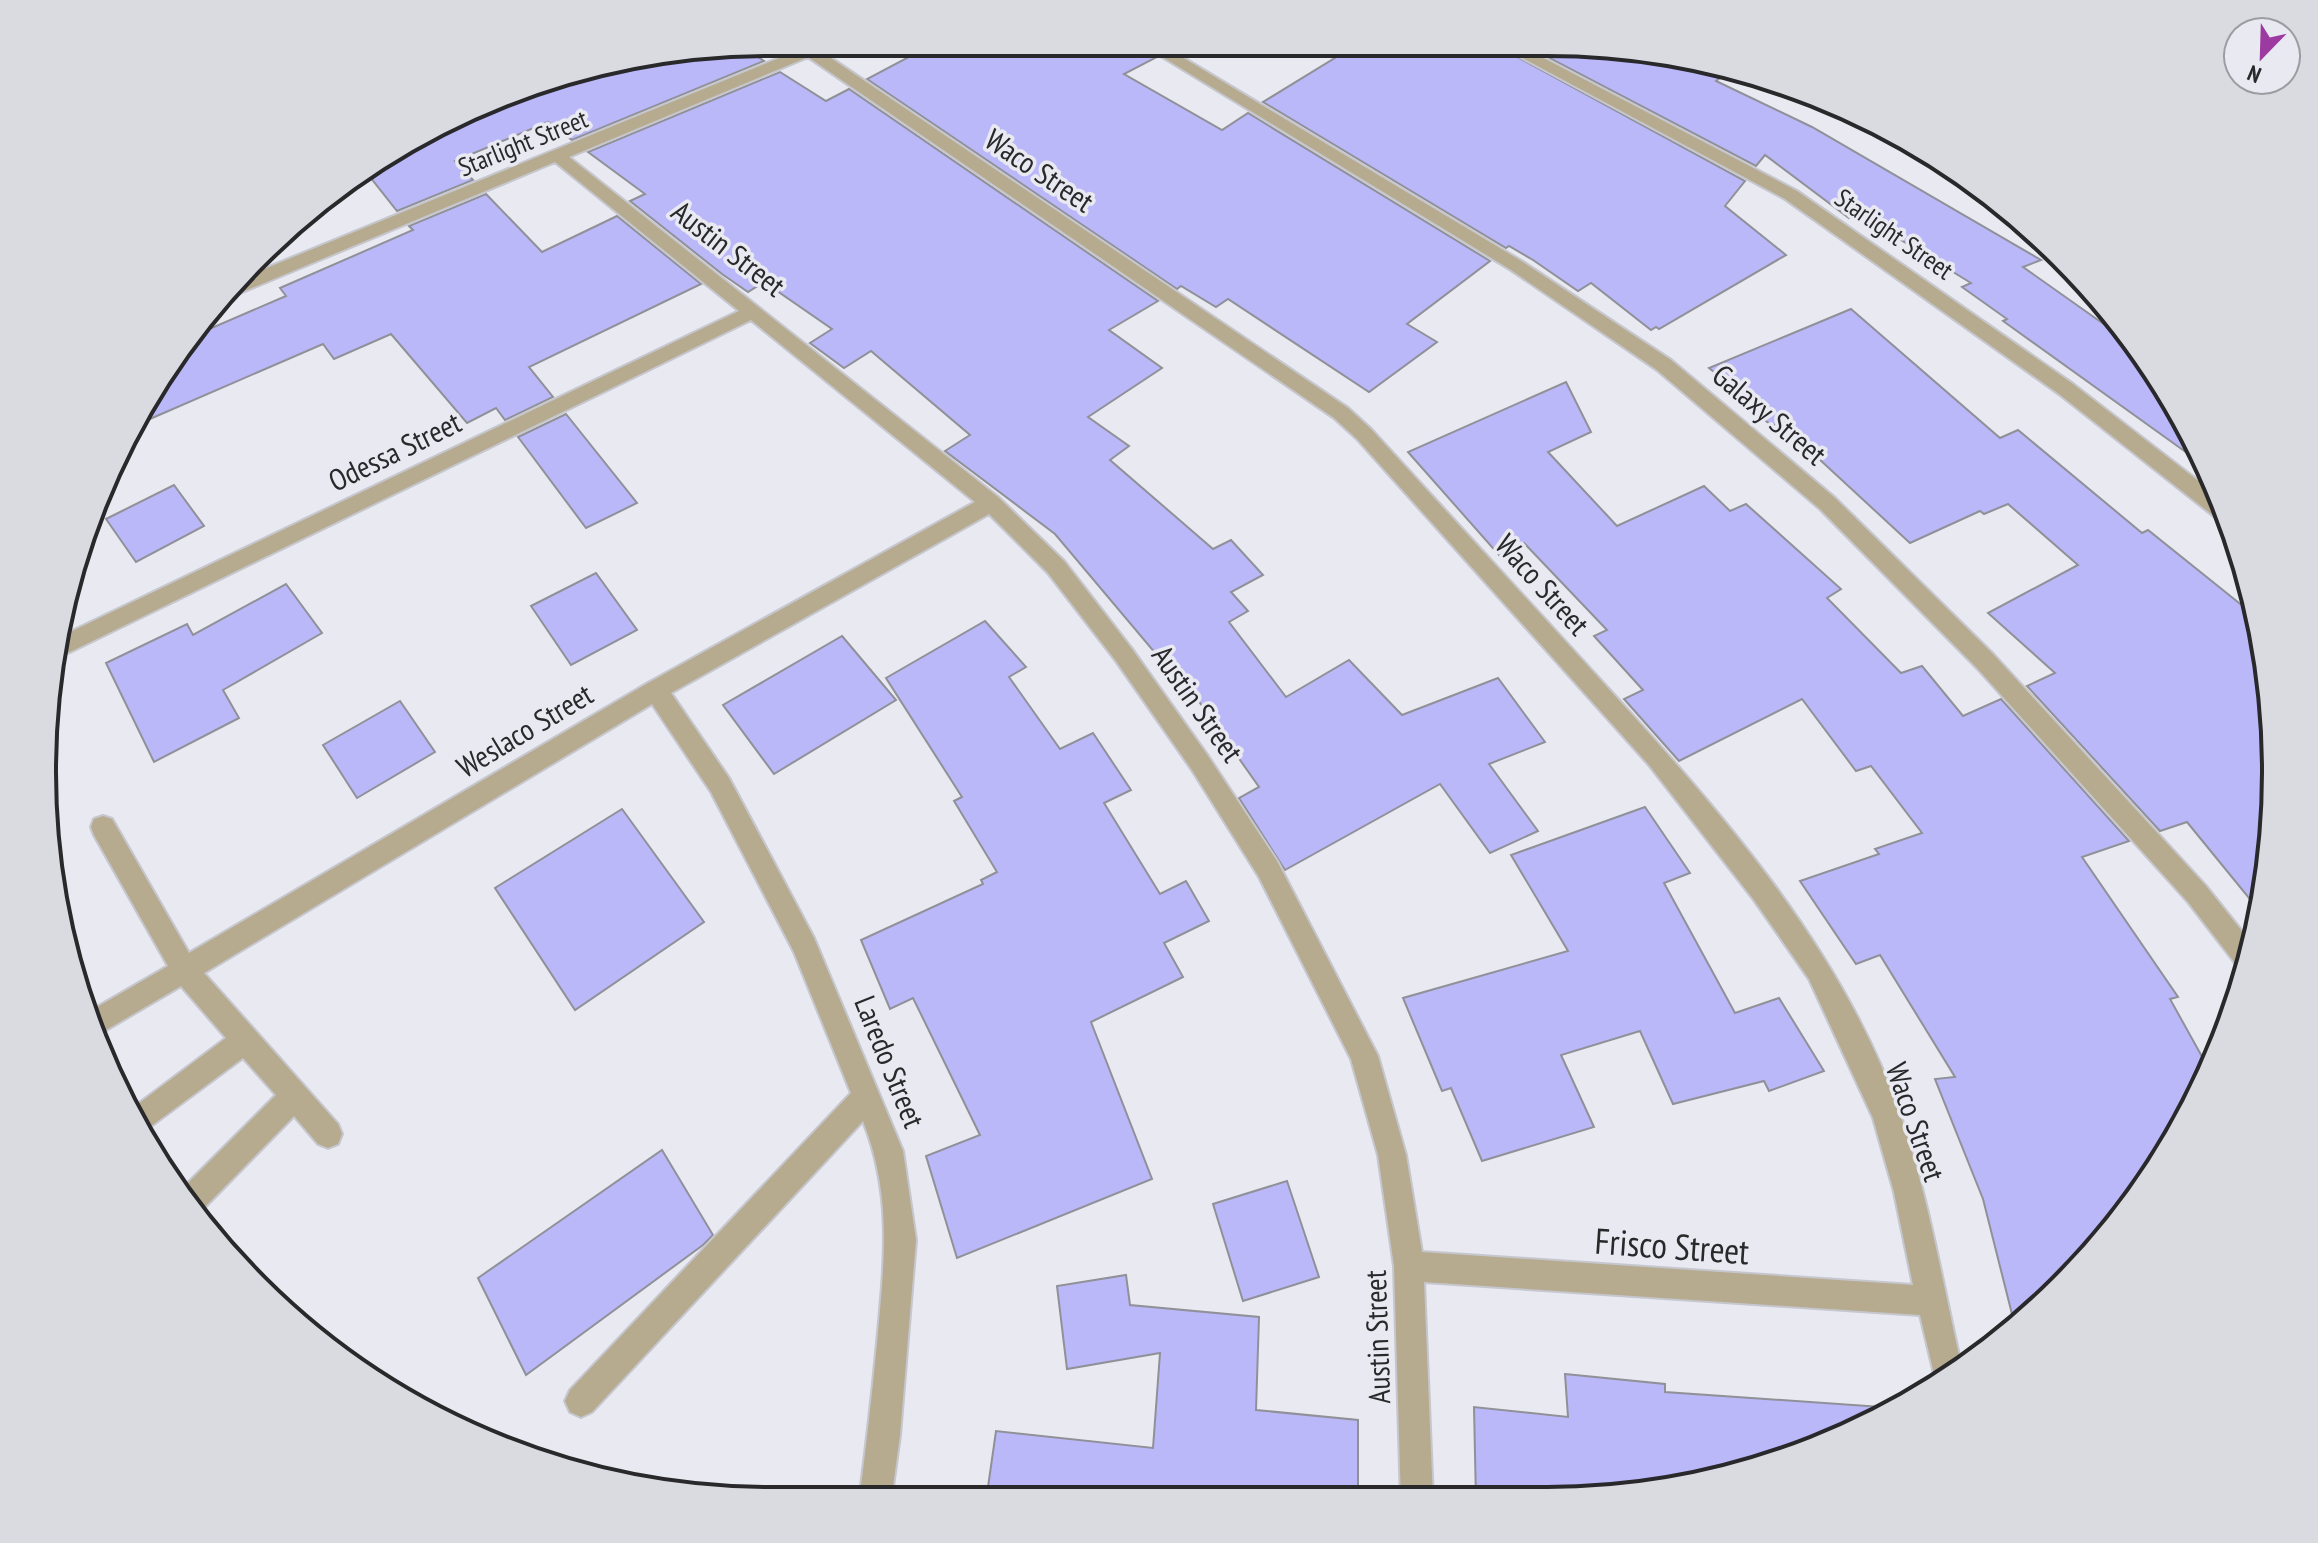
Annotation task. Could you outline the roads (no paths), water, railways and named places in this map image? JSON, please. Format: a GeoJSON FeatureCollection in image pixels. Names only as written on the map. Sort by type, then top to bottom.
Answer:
{"type":"FeatureCollection","features":[{"type":"Feature","properties":{"kind":"street","name":"Starlight Street"},"geometry":{"type":"LineString","coordinates":[[251,282],[801,56]]}},
{"type":"Feature","properties":{"kind":"street","name":"Waco Street"},"geometry":{"type":"LineString","coordinates":[[817,56],[1341,413],[1364,434],[1657,758],[1763,892],[1818,970],[1856,1045],[1887,1117],[1908,1192],[1946,1365]]}},
{"type":"Feature","properties":{"kind":"street","name":"Galaxy Street"},"geometry":{"type":"LineString","coordinates":[[1169,56],[1517,266],[1664,365],[1827,503],[1985,661],[2197,894],[2240,949]]}},
{"type":"Feature","properties":{"kind":"street","name":"Starlight Street"},"geometry":{"type":"LineString","coordinates":[[1528,56],[1791,195],[2066,389],[2209,501]]}},
{"type":"Feature","properties":{"kind":"street","name":"Austin Street"},"geometry":{"type":"LineString","coordinates":[[559,157],[991,503],[1056,567],[1124,655],[1200,763],[1268,869],[1364,1056],[1392,1155],[1409,1266],[1417,1487]]}},
{"type":"Feature","properties":{"kind":"street","name":"Odessa Street"},"geometry":{"type":"LineString","coordinates":[[68,643],[754,311]]}},
{"type":"Feature","properties":{"kind":"street","name":"Weslaco Street"},"geometry":{"type":"LineString","coordinates":[[101,1020],[656,690],[991,503]]}},
{"type":"Feature","properties":{"kind":"street","name":"Laredo Street"},"geometry":{"type":"LineString","coordinates":[[656,690],[720,785],[798,934],[889,1151],[901,1240],[877,1487]]}},
{"type":"Feature","properties":{"kind":"street"},"geometry":{"type":"LineString","coordinates":[[103,827],[184,970],[328,1134]]}},
{"type":"Feature","properties":{"kind":"street"},"geometry":{"type":"LineString","coordinates":[[145,1116],[245,1040]]}},
{"type":"Feature","properties":{"kind":"street"},"geometry":{"type":"LineString","coordinates":[[196,1196],[295,1096]]}},
{"type":"Feature","properties":{"kind":"street"},"geometry":{"type":"LineString","coordinates":[[581,1401],[867,1096]]}},
{"type":"Feature","properties":{"kind":"street","name":"Frisco Street"},"geometry":{"type":"LineString","coordinates":[[1409,1266],[1931,1301]]}}]}
